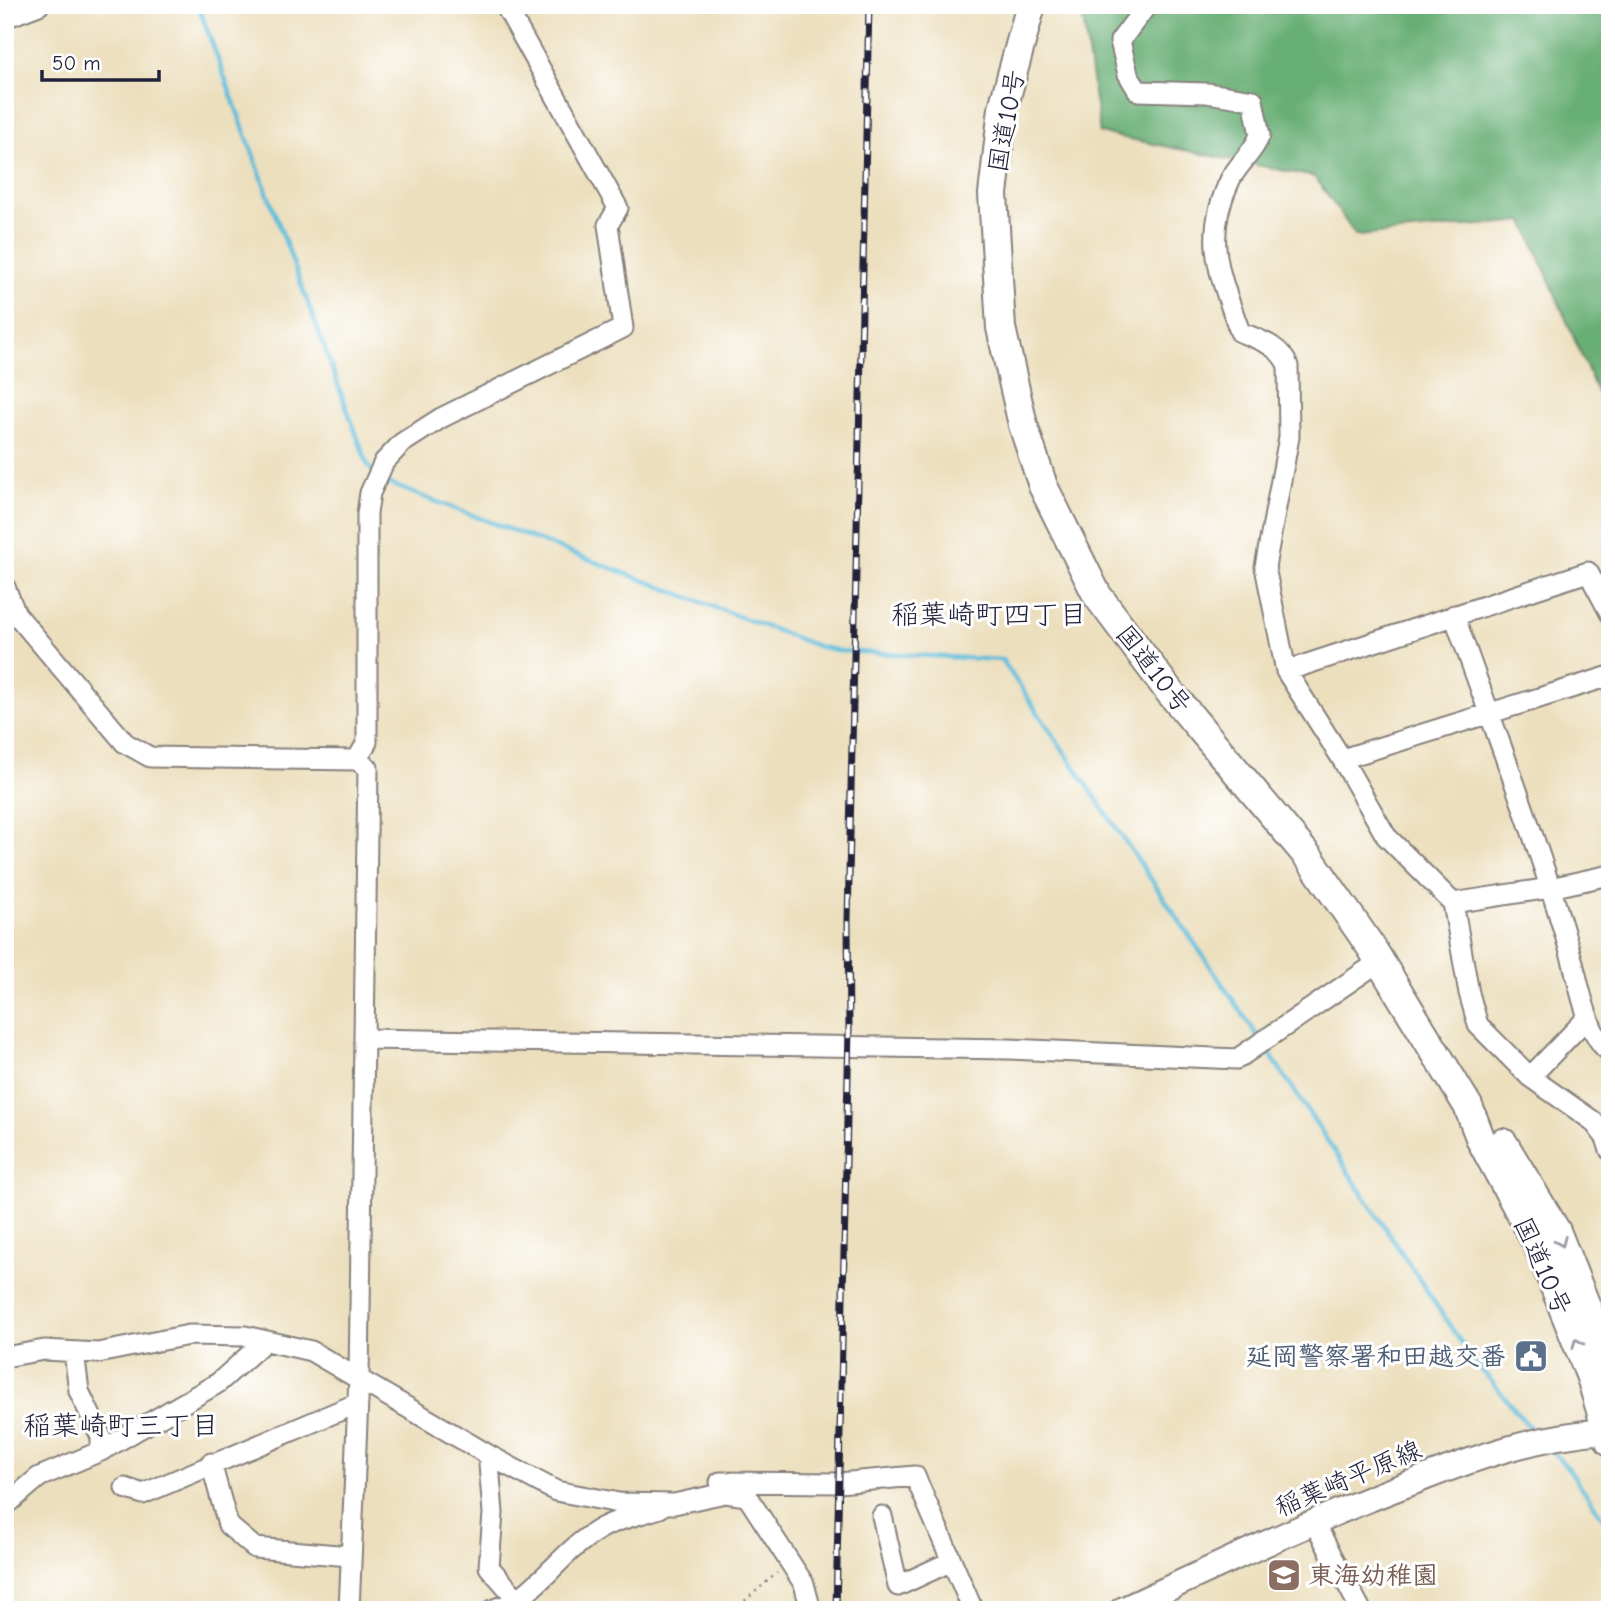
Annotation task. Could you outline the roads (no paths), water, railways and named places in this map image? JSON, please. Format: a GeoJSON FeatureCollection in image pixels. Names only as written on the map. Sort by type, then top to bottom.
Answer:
{"type":"FeatureCollection","features":[{"type":"Feature","properties":{"kind":"highway","name":"国道10号"},"geometry":{"type":"LineString","coordinates":[[1031,5],[1003,108],[993,194],[1001,328],[1023,425],[1042,486],[1097,595],[1170,691],[1310,859],[1380,961],[1468,1105],[1495,1132],[1556,1231],[1603,1370],[1609,1435]]}},
{"type":"Feature","properties":{"kind":"main road","name":"稲葉崎平原線"},"geometry":{"type":"LineString","coordinates":[[1124,1609],[1357,1503],[1490,1452],[1559,1435],[1609,1435]]}},
{"type":"Feature","properties":{"kind":"street"},"geometry":{"type":"LineString","coordinates":[[5,18],[39,5]]}},
{"type":"Feature","properties":{"kind":"street"},"geometry":{"type":"LineString","coordinates":[[357,760],[367,741],[367,514],[373,486],[382,466],[402,443],[441,418],[623,328],[608,225],[618,208],[505,5]]}},
{"type":"Feature","properties":{"kind":"street"},"geometry":{"type":"LineString","coordinates":[[1147,5],[1120,41],[1128,74],[1138,91],[1207,93],[1253,100],[1260,135],[1231,179],[1217,215],[1213,237],[1221,278],[1240,332],[1276,349],[1284,355],[1287,366],[1289,437],[1265,567],[1286,671],[1342,759],[1385,836],[1454,903],[1469,993],[1478,1025],[1530,1077],[1593,1121],[1609,1146]]}},
{"type":"Feature","properties":{"kind":"street"},"geometry":{"type":"LineString","coordinates":[[1286,671],[1588,572],[1610,613]]}},
{"type":"Feature","properties":{"kind":"street"},"geometry":{"type":"LineString","coordinates":[[5,587],[10,613],[125,743],[150,757],[357,760],[368,768],[359,1376],[348,1610]]}},
{"type":"Feature","properties":{"kind":"street"},"geometry":{"type":"LineString","coordinates":[[1454,615],[1550,888],[1588,1017],[1606,1042]]}},
{"type":"Feature","properties":{"kind":"street"},"geometry":{"type":"LineString","coordinates":[[1342,759],[1610,676]]}},
{"type":"Feature","properties":{"kind":"street"},"geometry":{"type":"LineString","coordinates":[[1454,903],[1550,888],[1610,875]]}},
{"type":"Feature","properties":{"kind":"street"},"geometry":{"type":"LineString","coordinates":[[364,1039],[1009,1049],[1237,1059],[1380,961]]}},
{"type":"Feature","properties":{"kind":"street"},"geometry":{"type":"LineString","coordinates":[[1530,1077],[1588,1017]]}},
{"type":"Feature","properties":{"kind":"street"},"geometry":{"type":"LineString","coordinates":[[5,1357],[44,1350],[98,1353],[189,1335],[245,1336],[311,1351],[359,1376],[492,1457],[556,1490],[596,1500],[674,1504]]}},
{"type":"Feature","properties":{"kind":"street"},"geometry":{"type":"LineString","coordinates":[[5,1506],[38,1477],[101,1451],[218,1383],[265,1341]]}},
{"type":"Feature","properties":{"kind":"street"},"geometry":{"type":"LineString","coordinates":[[74,1352],[79,1391],[101,1437],[101,1451]]}},
{"type":"Feature","properties":{"kind":"street"},"geometry":{"type":"LineString","coordinates":[[125,1488],[143,1494],[358,1403]]}},
{"type":"Feature","properties":{"kind":"street"},"geometry":{"type":"LineString","coordinates":[[492,1457],[489,1464],[493,1513],[489,1567],[517,1604]]}},
{"type":"Feature","properties":{"kind":"street"},"geometry":{"type":"LineString","coordinates":[[211,1464],[228,1525],[255,1548],[350,1556]]}},
{"type":"Feature","properties":{"kind":"street"},"geometry":{"type":"LineString","coordinates":[[637,1503],[715,1482],[839,1483],[915,1476],[973,1610]]}},
{"type":"Feature","properties":{"kind":"street"},"geometry":{"type":"LineString","coordinates":[[492,1610],[517,1604],[599,1529],[674,1504],[725,1493],[747,1496],[804,1584],[811,1610]]}},
{"type":"Feature","properties":{"kind":"street"},"geometry":{"type":"LineString","coordinates":[[883,1516],[898,1586],[952,1561]]}},
{"type":"Feature","properties":{"kind":"street"},"geometry":{"type":"LineString","coordinates":[[1314,1522],[1361,1610]]}},
{"type":"Feature","properties":{"kind":"waterway"},"geometry":{"type":"LineString","coordinates":[[198,5],[368,466],[374,472]]}},
{"type":"Feature","properties":{"kind":"waterway"},"geometry":{"type":"LineString","coordinates":[[382,481],[817,646],[840,651],[1002,660],[1259,1038]]}},
{"type":"Feature","properties":{"kind":"waterway"},"geometry":{"type":"LineString","coordinates":[[1264,1045],[1468,1353],[1535,1434]]}},
{"type":"Feature","properties":{"kind":"waterway"},"geometry":{"type":"LineString","coordinates":[[1549,1448],[1569,1469],[1610,1528]]}},
{"type":"Feature","properties":{"kind":"railway"},"geometry":{"type":"LineString","coordinates":[[836,1610],[849,1029],[848,920],[869,5]]}},
{"type":"Feature","properties":{"kind":"place","name":"延岡警察署和田越交番"},"geometry":{"type":"Point","coordinates":[1531,1356]}},
{"type":"Feature","properties":{"kind":"place","name":"東海幼稚園"},"geometry":{"type":"Point","coordinates":[1284,1575]}},
{"type":"Feature","properties":{"kind":"district","name":"稲葉崎町四丁目"},"geometry":{"type":"Point","coordinates":[989,614]}},
{"type":"Feature","properties":{"kind":"district","name":"稲葉崎町三丁目"},"geometry":{"type":"Point","coordinates":[121,1425]}}]}
